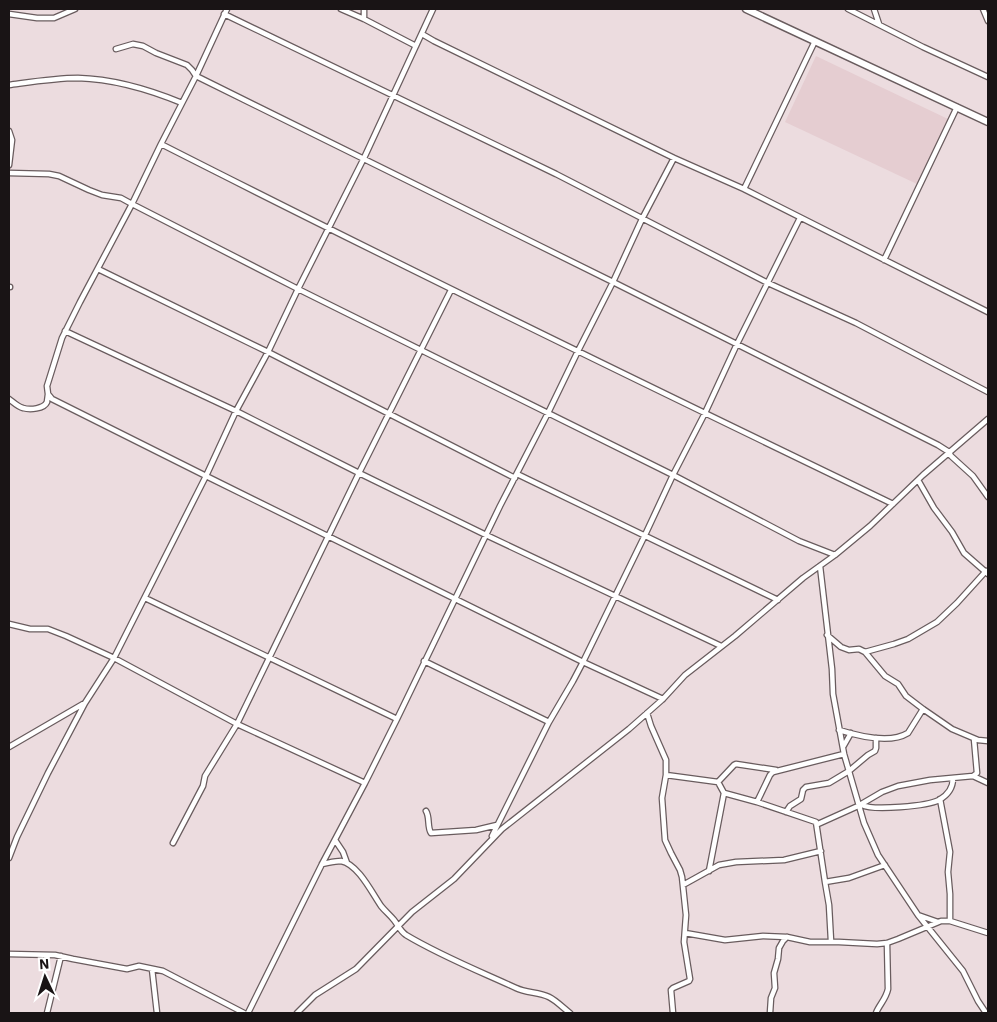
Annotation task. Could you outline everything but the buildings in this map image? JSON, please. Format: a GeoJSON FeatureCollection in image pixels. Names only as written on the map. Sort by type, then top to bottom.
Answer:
{"type":"FeatureCollection","features":[{"type":"Feature","properties":{"kind":"main road"},"geometry":{"type":"LineString","coordinates":[[746,9],[988,122]]}},
{"type":"Feature","properties":{"kind":"street"},"geometry":{"type":"LineString","coordinates":[[9,14],[37,18],[54,18],[75,9]]}},
{"type":"Feature","properties":{"kind":"street"},"geometry":{"type":"LineString","coordinates":[[9,399],[23,408],[40,408],[47,402],[47,386],[65,331],[132,204],[227,9]]}},
{"type":"Feature","properties":{"kind":"street"},"geometry":{"type":"LineString","coordinates":[[341,9],[416,46]]}},
{"type":"Feature","properties":{"kind":"street"},"geometry":{"type":"LineString","coordinates":[[364,9],[364,19]]}},
{"type":"Feature","properties":{"kind":"street"},"geometry":{"type":"LineString","coordinates":[[9,858],[44,781],[85,703],[114,658],[206,476],[236,411],[268,352],[364,158],[433,9]]}},
{"type":"Feature","properties":{"kind":"street"},"geometry":{"type":"LineString","coordinates":[[848,9],[988,77]]}},
{"type":"Feature","properties":{"kind":"street"},"geometry":{"type":"LineString","coordinates":[[874,9],[878,24]]}},
{"type":"Feature","properties":{"kind":"street"},"geometry":{"type":"LineString","coordinates":[[983,9],[988,21]]}},
{"type":"Feature","properties":{"kind":"street"},"geometry":{"type":"LineString","coordinates":[[224,14],[556,174],[768,283],[856,323],[988,392]]}},
{"type":"Feature","properties":{"kind":"street"},"geometry":{"type":"LineString","coordinates":[[422,34],[674,158],[744,189],[988,312]]}},
{"type":"Feature","properties":{"kind":"street"},"geometry":{"type":"LineString","coordinates":[[744,189],[815,41]]}},
{"type":"Feature","properties":{"kind":"street"},"geometry":{"type":"LineString","coordinates":[[116,49],[133,44],[143,46],[186,65],[196,76],[938,445],[949,452],[973,476],[988,497]]}},
{"type":"Feature","properties":{"kind":"street"},"geometry":{"type":"LineString","coordinates":[[9,85],[77,78],[108,80],[150,91],[182,103]]}},
{"type":"Feature","properties":{"kind":"street"},"geometry":{"type":"LineString","coordinates":[[884,260],[957,107]]}},
{"type":"Feature","properties":{"kind":"street"},"geometry":{"type":"LineString","coordinates":[[9,131],[12,140],[9,164]]}},
{"type":"Feature","properties":{"kind":"street"},"geometry":{"type":"LineString","coordinates":[[161,144],[451,290],[893,504]]}},
{"type":"Feature","properties":{"kind":"street"},"geometry":{"type":"LineString","coordinates":[[9,954],[55,955],[127,969],[139,966],[162,971],[246,1013],[365,783],[486,535],[613,282],[642,219],[674,158]]}},
{"type":"Feature","properties":{"kind":"street"},"geometry":{"type":"LineString","coordinates":[[9,173],[58,176],[102,195],[121,198],[298,289],[673,475],[799,541],[835,555]]}},
{"type":"Feature","properties":{"kind":"street"},"geometry":{"type":"LineString","coordinates":[[491,840],[549,722],[583,662],[800,218]]}},
{"type":"Feature","properties":{"kind":"street"},"geometry":{"type":"LineString","coordinates":[[98,269],[268,352],[389,415],[645,535],[778,600]]}},
{"type":"Feature","properties":{"kind":"street"},"geometry":{"type":"LineString","coordinates":[[173,843],[203,786],[205,776],[237,724],[359,473],[451,290]]}},
{"type":"Feature","properties":{"kind":"street"},"geometry":{"type":"LineString","coordinates":[[65,331],[236,411],[486,535],[721,646]]}},
{"type":"Feature","properties":{"kind":"street"},"geometry":{"type":"LineString","coordinates":[[48,394],[52,399],[206,476],[583,662],[663,699]]}},
{"type":"Feature","properties":{"kind":"street"},"geometry":{"type":"LineString","coordinates":[[297,1013],[315,995],[356,969],[415,909],[454,879],[502,829],[588,762],[663,699],[685,675],[803,578],[870,526],[918,480],[988,419]]}},
{"type":"Feature","properties":{"kind":"street"},"geometry":{"type":"LineString","coordinates":[[865,652],[908,639],[937,622],[987,573],[964,553],[918,480]]}},
{"type":"Feature","properties":{"kind":"street"},"geometry":{"type":"LineString","coordinates":[[982,488],[988,484]]}},
{"type":"Feature","properties":{"kind":"street"},"geometry":{"type":"LineString","coordinates":[[820,566],[832,669],[833,694],[839,730],[849,771],[876,850],[926,927],[963,971],[986,1013]]}},
{"type":"Feature","properties":{"kind":"street"},"geometry":{"type":"LineString","coordinates":[[144,598],[397,719]]}},
{"type":"Feature","properties":{"kind":"street"},"geometry":{"type":"LineString","coordinates":[[9,624],[30,629],[56,631],[114,658],[237,724],[365,783]]}},
{"type":"Feature","properties":{"kind":"street"},"geometry":{"type":"LineString","coordinates":[[828,635],[840,647],[845,649],[862,649],[885,676],[898,684],[906,696],[952,729],[974,739],[988,741]]}},
{"type":"Feature","properties":{"kind":"street"},"geometry":{"type":"LineString","coordinates":[[424,661],[549,722]]}},
{"type":"Feature","properties":{"kind":"street"},"geometry":{"type":"LineString","coordinates":[[9,747],[85,703]]}},
{"type":"Feature","properties":{"kind":"street"},"geometry":{"type":"LineString","coordinates":[[839,730],[876,738],[890,738],[907,734],[923,708]]}},
{"type":"Feature","properties":{"kind":"street"},"geometry":{"type":"LineString","coordinates":[[647,713],[666,759],[666,775],[662,798],[665,840],[680,870],[686,915],[684,933],[685,952],[690,979],[671,990],[673,1013]]}},
{"type":"Feature","properties":{"kind":"street"},"geometry":{"type":"LineString","coordinates":[[843,747],[851,733]]}},
{"type":"Feature","properties":{"kind":"street"},"geometry":{"type":"LineString","coordinates":[[786,812],[790,806],[800,799],[806,787],[829,783],[849,771],[875,751],[876,738]]}},
{"type":"Feature","properties":{"kind":"street"},"geometry":{"type":"LineString","coordinates":[[973,776],[977,772],[974,739]]}},
{"type":"Feature","properties":{"kind":"street"},"geometry":{"type":"LineString","coordinates":[[718,782],[736,764],[777,770],[844,754]]}},
{"type":"Feature","properties":{"kind":"street"},"geometry":{"type":"LineString","coordinates":[[757,802],[770,776],[777,770]]}},
{"type":"Feature","properties":{"kind":"street"},"geometry":{"type":"LineString","coordinates":[[666,775],[718,782]]}},
{"type":"Feature","properties":{"kind":"street"},"geometry":{"type":"LineString","coordinates":[[818,824],[898,786],[930,780],[973,776],[988,783]]}},
{"type":"Feature","properties":{"kind":"street"},"geometry":{"type":"LineString","coordinates":[[860,805],[876,808],[925,804],[940,799],[951,789],[953,778]]}},
{"type":"Feature","properties":{"kind":"street"},"geometry":{"type":"LineString","coordinates":[[709,871],[724,793],[718,782]]}},
{"type":"Feature","properties":{"kind":"street"},"geometry":{"type":"LineString","coordinates":[[724,793],[815,821],[818,824],[829,906],[831,942]]}},
{"type":"Feature","properties":{"kind":"street"},"geometry":{"type":"LineString","coordinates":[[940,799],[950,852],[948,872],[950,921]]}},
{"type":"Feature","properties":{"kind":"street"},"geometry":{"type":"LineString","coordinates":[[426,811],[431,833],[476,830],[497,825]]}},
{"type":"Feature","properties":{"kind":"street"},"geometry":{"type":"LineString","coordinates":[[334,840],[343,852],[347,863],[359,874],[383,908],[406,935],[434,950],[502,980],[517,989],[549,997],[570,1013]]}},
{"type":"Feature","properties":{"kind":"street"},"geometry":{"type":"LineString","coordinates":[[683,885],[718,865],[726,863],[784,860],[821,851]]}},
{"type":"Feature","properties":{"kind":"street"},"geometry":{"type":"LineString","coordinates":[[322,864],[338,861],[347,863]]}},
{"type":"Feature","properties":{"kind":"street"},"geometry":{"type":"LineString","coordinates":[[825,882],[850,878],[885,865]]}},
{"type":"Feature","properties":{"kind":"street"},"geometry":{"type":"LineString","coordinates":[[918,915],[938,922]]}},
{"type":"Feature","properties":{"kind":"street"},"geometry":{"type":"LineString","coordinates":[[684,933],[724,940],[754,936],[787,937],[810,942],[870,944],[886,943],[938,922],[950,921],[988,933]]}},
{"type":"Feature","properties":{"kind":"street"},"geometry":{"type":"LineString","coordinates":[[770,1013],[771,998],[775,988],[774,973],[780,944],[787,937]]}},
{"type":"Feature","properties":{"kind":"street"},"geometry":{"type":"LineString","coordinates":[[877,1013],[887,995],[888,989],[886,943]]}},
{"type":"Feature","properties":{"kind":"street"},"geometry":{"type":"LineString","coordinates":[[47,1013],[61,956]]}},
{"type":"Feature","properties":{"kind":"street"},"geometry":{"type":"LineString","coordinates":[[152,969],[157,1013]]}},
{"type":"Feature","properties":{"kind":"shaded area"},"geometry":{"type":"Polygon","coordinates":[[[816,56],[948,119],[917,184],[785,122],[816,56]]]}}]}
